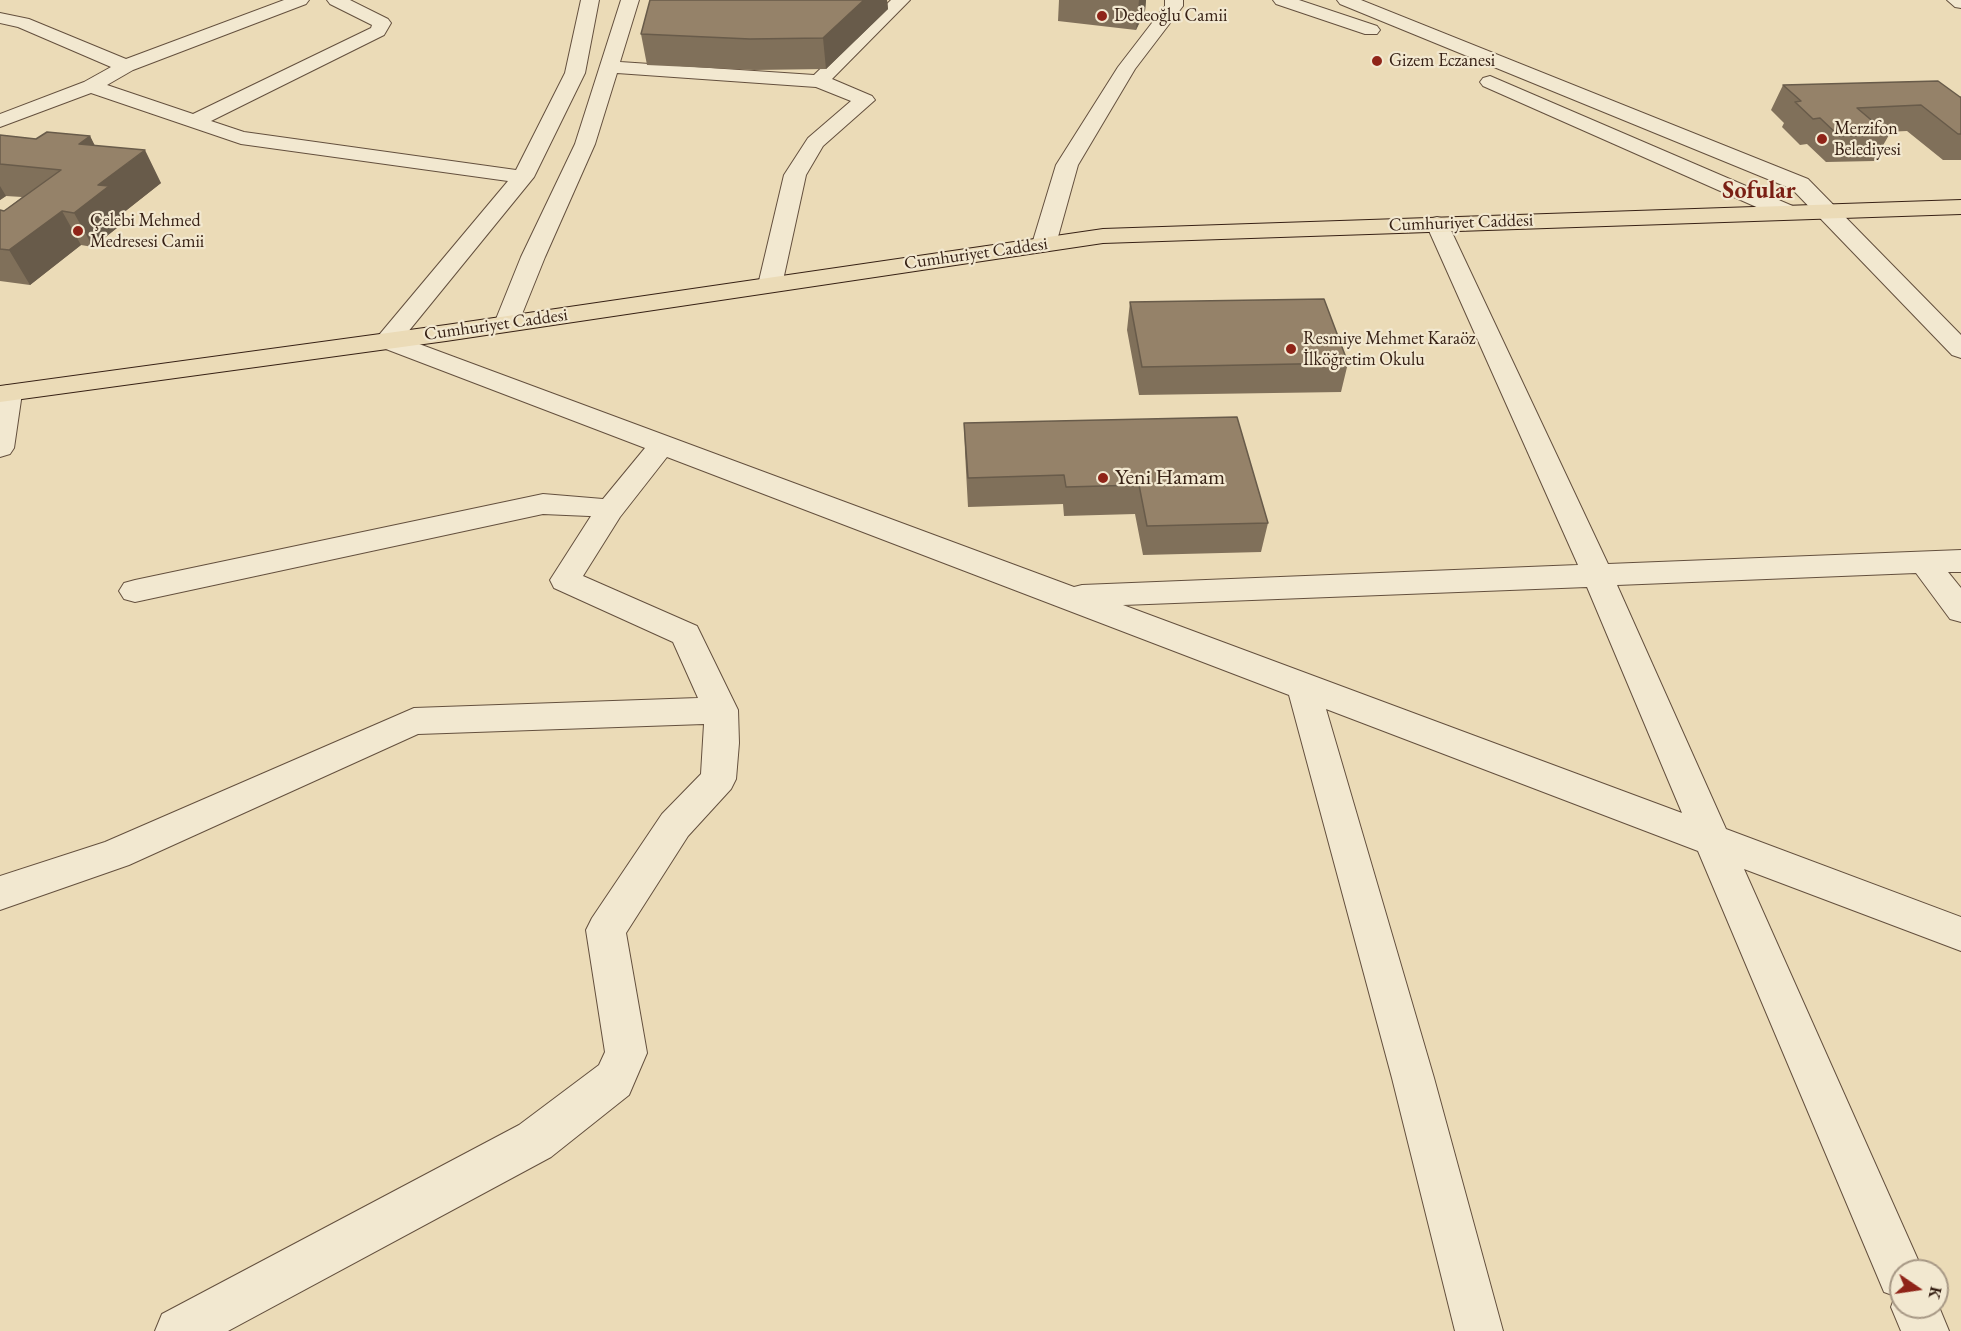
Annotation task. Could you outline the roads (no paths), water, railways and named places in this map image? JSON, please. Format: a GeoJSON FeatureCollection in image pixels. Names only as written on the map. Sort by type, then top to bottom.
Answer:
{"type":"FeatureCollection","features":[{"type":"Feature","properties":{"kind":"main road","name":"Cumhuriyet Caddesi"},"geometry":{"type":"LineString","coordinates":[[5,393],[506,324],[1102,236],[1961,207]]}},
{"type":"Feature","properties":{"kind":"street"},"geometry":{"type":"LineString","coordinates":[[0,121],[91,86],[126,66],[300,0]]}},
{"type":"Feature","properties":{"kind":"street"},"geometry":{"type":"LineString","coordinates":[[193,122],[378,31],[382,23],[336,0]]}},
{"type":"Feature","properties":{"kind":"street"},"geometry":{"type":"LineString","coordinates":[[590,0],[575,73],[523,177],[444,275],[387,340],[1961,934]]}},
{"type":"Feature","properties":{"kind":"street"},"geometry":{"type":"LineString","coordinates":[[506,324],[532,257],[585,144],[630,0]]}},
{"type":"Feature","properties":{"kind":"street"},"geometry":{"type":"LineString","coordinates":[[819,81],[901,0]]}},
{"type":"Feature","properties":{"kind":"street"},"geometry":{"type":"LineString","coordinates":[[1044,244],[1067,165],[1127,68],[1174,6],[1174,0]]}},
{"type":"Feature","properties":{"kind":"street"},"geometry":{"type":"LineString","coordinates":[[1282,0],[1355,23],[1387,37]]}},
{"type":"Feature","properties":{"kind":"street"},"geometry":{"type":"LineString","coordinates":[[1346,0],[1800,184],[1961,350]]}},
{"type":"Feature","properties":{"kind":"street"},"geometry":{"type":"LineString","coordinates":[[1956,0],[1961,3]]}},
{"type":"Feature","properties":{"kind":"street"},"geometry":{"type":"LineString","coordinates":[[0,18],[23,23],[126,66]]}},
{"type":"Feature","properties":{"kind":"street"},"geometry":{"type":"LineString","coordinates":[[610,67],[819,81],[865,100],[815,142],[795,175],[770,285]]}},
{"type":"Feature","properties":{"kind":"street"},"geometry":{"type":"LineString","coordinates":[[1474,75],[1787,212]]}},
{"type":"Feature","properties":{"kind":"street"},"geometry":{"type":"LineString","coordinates":[[91,86],[241,138],[523,177]]}},
{"type":"Feature","properties":{"kind":"street"},"geometry":{"type":"LineString","coordinates":[[1437,224],[1597,576],[1894,1259]]}},
{"type":"Feature","properties":{"kind":"street"},"geometry":{"type":"LineString","coordinates":[[0,448],[5,393]]}},
{"type":"Feature","properties":{"kind":"street"},"geometry":{"type":"LineString","coordinates":[[179,1331],[535,1141],[614,1080],[626,1053],[606,930],[675,825],[718,779],[721,710],[686,634],[566,580],[610,510],[663,444]]}},
{"type":"Feature","properties":{"kind":"street"},"geometry":{"type":"LineString","coordinates":[[135,591],[543,504],[589,506],[610,510]]}},
{"type":"Feature","properties":{"kind":"street"},"geometry":{"type":"LineString","coordinates":[[1067,597],[1961,561]]}},
{"type":"Feature","properties":{"kind":"street"},"geometry":{"type":"LineString","coordinates":[[1924,562],[1961,611]]}},
{"type":"Feature","properties":{"kind":"street"},"geometry":{"type":"LineString","coordinates":[[1303,686],[1413,1078],[1479,1331]]}},
{"type":"Feature","properties":{"kind":"street"},"geometry":{"type":"LineString","coordinates":[[0,893],[116,854],[414,721],[721,710]]}},
{"type":"Feature","properties":{"kind":"place","name":"Dedeoğlu Camii"},"geometry":{"type":"Point","coordinates":[1102,16]}},
{"type":"Feature","properties":{"kind":"place","name":"Gizem Eczanesi"},"geometry":{"type":"Point","coordinates":[1377,61]}},
{"type":"Feature","properties":{"kind":"place","name":"Merzifon Belediyesi"},"geometry":{"type":"Point","coordinates":[1822,139]}},
{"type":"Feature","properties":{"kind":"place","name":"Çelebi Mehmed Medresesi Camii"},"geometry":{"type":"Point","coordinates":[78,231]}},
{"type":"Feature","properties":{"kind":"place","name":"Resmiye Mehmet Karaöz İlköğretim Okulu"},"geometry":{"type":"Point","coordinates":[1291,349]}},
{"type":"Feature","properties":{"kind":"place","name":"Yeni Hamam"},"geometry":{"type":"Point","coordinates":[1103,478]}},
{"type":"Feature","properties":{"kind":"district","name":"Sofular"},"geometry":{"type":"Point","coordinates":[1759,191]}}]}
